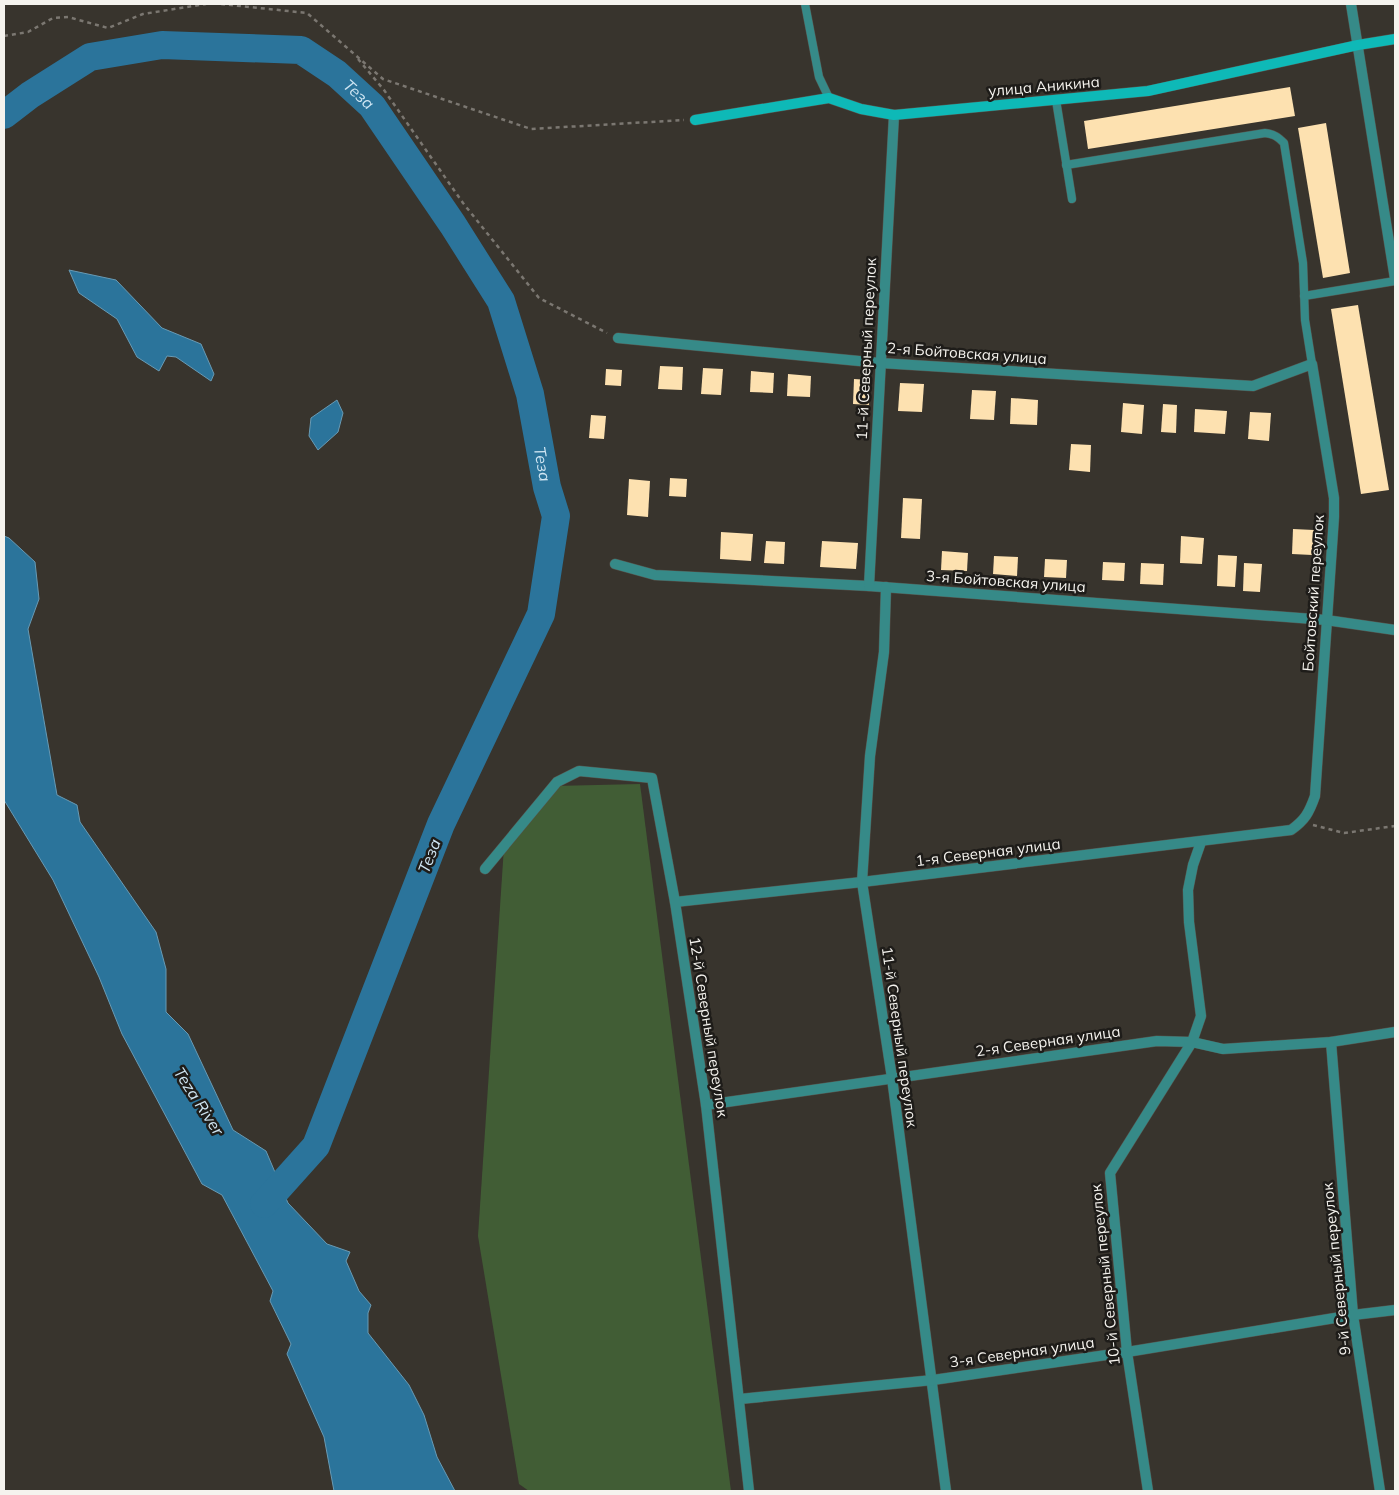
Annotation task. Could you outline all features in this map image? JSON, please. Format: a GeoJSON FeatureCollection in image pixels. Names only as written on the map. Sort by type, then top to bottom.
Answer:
{"type":"FeatureCollection","features":[{"type":"Feature","properties":{"kind":"street"},"geometry":{"type":"LineString","coordinates":[[1351,4],[1395,280]]}},
{"type":"Feature","properties":{"kind":"street","name":"улица Аникина"},"geometry":{"type":"LineString","coordinates":[[695,120],[829,98],[861,109],[894,115],[1148,91],[1358,45],[1395,39]]}},
{"type":"Feature","properties":{"kind":"street","name":"11-й Северный переулок"},"geometry":{"type":"LineString","coordinates":[[869,586],[894,115]]}},
{"type":"Feature","properties":{"kind":"street","name":"2-я Бойтовская улица"},"geometry":{"type":"LineString","coordinates":[[618,338],[880,363],[1253,386],[1312,364]]}},
{"type":"Feature","properties":{"kind":"street","name":"Бойтовский переулок"},"geometry":{"type":"LineString","coordinates":[[1302,822],[1310,810],[1315,796],[1334,503],[1312,364]]}},
{"type":"Feature","properties":{"kind":"street","name":"3-я Бойтовская улица"},"geometry":{"type":"LineString","coordinates":[[615,564],[655,575],[886,587],[1326,620],[1395,630]]}},
{"type":"Feature","properties":{"kind":"street","name":"11-й Северный переулок"},"geometry":{"type":"LineString","coordinates":[[886,587],[884,652],[870,756],[862,882],[892,1078],[946,1491]]}},
{"type":"Feature","properties":{"kind":"street","name":"12-й Северный переулок"},"geometry":{"type":"LineString","coordinates":[[486,870],[557,782],[580,771],[652,778],[675,902],[706,1105],[749,1491]]}},
{"type":"Feature","properties":{"kind":"street","name":"1-я Северная улица"},"geometry":{"type":"LineString","coordinates":[[675,902],[1201,842],[1291,830],[1302,822]]}},
{"type":"Feature","properties":{"kind":"street","name":"10-й Северный переулок"},"geometry":{"type":"LineString","coordinates":[[1148,1491],[1127,1352],[1110,1173],[1192,1042],[1201,1016],[1189,922],[1188,890],[1193,865],[1201,842]]}},
{"type":"Feature","properties":{"kind":"street","name":"2-я Северная улица"},"geometry":{"type":"LineString","coordinates":[[706,1105],[1157,1041],[1192,1042],[1223,1049],[1332,1042],[1395,1032]]}},
{"type":"Feature","properties":{"kind":"street","name":"9-й Северный переулок"},"geometry":{"type":"LineString","coordinates":[[1332,1042],[1353,1315],[1380,1491]]}},
{"type":"Feature","properties":{"kind":"street","name":"3-я Северная улица"},"geometry":{"type":"LineString","coordinates":[[740,1399],[932,1380],[1395,1310]]}},
{"type":"Feature","properties":{"kind":"lane"},"geometry":{"type":"LineString","coordinates":[[805,4],[818,76],[829,98]]}},
{"type":"Feature","properties":{"kind":"lane"},"geometry":{"type":"LineString","coordinates":[[1056,100],[1072,199]]}},
{"type":"Feature","properties":{"kind":"lane"},"geometry":{"type":"LineString","coordinates":[[1066,165],[1266,133],[1277,136],[1284,144],[1303,263],[1305,320],[1312,364]]}},
{"type":"Feature","properties":{"kind":"lane"},"geometry":{"type":"LineString","coordinates":[[1304,296],[1395,280]]}},
{"type":"Feature","properties":{"kind":"path"},"geometry":{"type":"LineString","coordinates":[[4,36],[28,32],[53,18],[68,17],[108,28],[143,14],[206,4]]}},
{"type":"Feature","properties":{"kind":"path"},"geometry":{"type":"LineString","coordinates":[[221,4],[307,13],[383,79],[531,129],[695,120]]}},
{"type":"Feature","properties":{"kind":"path"},"geometry":{"type":"LineString","coordinates":[[352,52],[384,90],[463,203],[539,298],[618,338]]}},
{"type":"Feature","properties":{"kind":"path"},"geometry":{"type":"LineString","coordinates":[[1302,822],[1344,833],[1395,826]]}},
{"type":"Feature","properties":{"kind":"green space"},"geometry":{"type":"Polygon","coordinates":[[[640,784],[731,1491],[529,1491],[519,1484],[478,1236],[504,847],[554,786],[640,784]]]}},
{"type":"Feature","properties":{"kind":"water"},"geometry":{"type":"Polygon","coordinates":[[[69,270],[116,280],[162,328],[201,344],[214,374],[211,381],[176,357],[167,356],[159,371],[137,357],[117,319],[79,293],[69,270]]]}},
{"type":"Feature","properties":{"kind":"water"},"geometry":{"type":"Polygon","coordinates":[[[337,400],[343,413],[338,432],[318,450],[309,436],[311,418],[337,400]]]}},
{"type":"Feature","properties":{"kind":"water","name":"Teza River"},"geometry":{"type":"Polygon","coordinates":[[[4,536],[9,538],[35,562],[39,599],[28,629],[57,795],[77,805],[80,822],[156,932],[166,969],[166,1012],[188,1034],[233,1130],[266,1151],[288,1203],[327,1244],[350,1252],[346,1261],[359,1291],[371,1305],[368,1313],[368,1333],[409,1385],[424,1415],[437,1457],[455,1491],[334,1491],[324,1437],[287,1354],[291,1344],[270,1301],[273,1291],[222,1195],[202,1184],[122,1034],[99,977],[53,880],[4,800],[4,536]]]}},
{"type":"Feature","properties":{"kind":"building"},"geometry":{"type":"Polygon","coordinates":[[[1290,87],[1295,116],[1088,149],[1084,121],[1290,87]]]}},
{"type":"Feature","properties":{"kind":"building"},"geometry":{"type":"Polygon","coordinates":[[[1326,123],[1350,273],[1323,278],[1298,128],[1326,123]]]}},
{"type":"Feature","properties":{"kind":"building"},"geometry":{"type":"Polygon","coordinates":[[[1358,305],[1389,490],[1361,494],[1331,309],[1358,305]]]}},
{"type":"Feature","properties":{"kind":"building"},"geometry":{"type":"Polygon","coordinates":[[[660,366],[683,367],[682,390],[658,389],[660,366]]]}},
{"type":"Feature","properties":{"kind":"building"},"geometry":{"type":"Polygon","coordinates":[[[703,368],[723,369],[721,395],[701,394],[703,368]]]}},
{"type":"Feature","properties":{"kind":"building"},"geometry":{"type":"Polygon","coordinates":[[[606,369],[622,370],[621,386],[605,385],[606,369]]]}},
{"type":"Feature","properties":{"kind":"building"},"geometry":{"type":"Polygon","coordinates":[[[751,371],[774,373],[773,393],[750,392],[751,371]]]}},
{"type":"Feature","properties":{"kind":"building"},"geometry":{"type":"Polygon","coordinates":[[[788,374],[811,376],[810,397],[787,396],[788,374]]]}},
{"type":"Feature","properties":{"kind":"building"},"geometry":{"type":"Polygon","coordinates":[[[854,379],[870,380],[869,405],[853,404],[854,379]]]}},
{"type":"Feature","properties":{"kind":"building"},"geometry":{"type":"Polygon","coordinates":[[[900,383],[924,384],[922,412],[898,411],[900,383]]]}},
{"type":"Feature","properties":{"kind":"building"},"geometry":{"type":"Polygon","coordinates":[[[972,390],[996,391],[994,420],[970,419],[972,390]]]}},
{"type":"Feature","properties":{"kind":"building"},"geometry":{"type":"Polygon","coordinates":[[[1011,398],[1038,400],[1037,425],[1010,424],[1011,398]]]}},
{"type":"Feature","properties":{"kind":"building"},"geometry":{"type":"Polygon","coordinates":[[[1123,403],[1144,405],[1142,434],[1121,432],[1123,403]]]}},
{"type":"Feature","properties":{"kind":"building"},"geometry":{"type":"Polygon","coordinates":[[[1163,404],[1177,405],[1176,433],[1161,432],[1163,404]]]}},
{"type":"Feature","properties":{"kind":"building"},"geometry":{"type":"Polygon","coordinates":[[[1195,409],[1227,411],[1225,434],[1194,432],[1195,409]]]}},
{"type":"Feature","properties":{"kind":"building"},"geometry":{"type":"Polygon","coordinates":[[[1250,412],[1271,413],[1269,441],[1248,439],[1250,412]]]}},
{"type":"Feature","properties":{"kind":"building"},"geometry":{"type":"Polygon","coordinates":[[[591,415],[606,416],[604,439],[589,438],[591,415]]]}},
{"type":"Feature","properties":{"kind":"building"},"geometry":{"type":"Polygon","coordinates":[[[1071,444],[1091,445],[1090,472],[1069,470],[1071,444]]]}},
{"type":"Feature","properties":{"kind":"building"},"geometry":{"type":"Polygon","coordinates":[[[670,478],[687,479],[686,497],[669,496],[670,478]]]}},
{"type":"Feature","properties":{"kind":"building"},"geometry":{"type":"Polygon","coordinates":[[[629,479],[650,481],[648,517],[627,515],[629,479]]]}},
{"type":"Feature","properties":{"kind":"building"},"geometry":{"type":"Polygon","coordinates":[[[903,498],[922,499],[920,539],[901,538],[903,498]]]}},
{"type":"Feature","properties":{"kind":"building"},"geometry":{"type":"Polygon","coordinates":[[[1293,529],[1314,530],[1312,555],[1292,554],[1293,529]]]}},
{"type":"Feature","properties":{"kind":"building"},"geometry":{"type":"Polygon","coordinates":[[[721,532],[753,534],[751,561],[720,559],[721,532]]]}},
{"type":"Feature","properties":{"kind":"building"},"geometry":{"type":"Polygon","coordinates":[[[1181,536],[1204,538],[1202,564],[1180,563],[1181,536]]]}},
{"type":"Feature","properties":{"kind":"building"},"geometry":{"type":"Polygon","coordinates":[[[766,541],[785,542],[784,564],[764,563],[766,541]]]}},
{"type":"Feature","properties":{"kind":"building"},"geometry":{"type":"Polygon","coordinates":[[[822,541],[858,543],[856,569],[820,567],[822,541]]]}},
{"type":"Feature","properties":{"kind":"building"},"geometry":{"type":"Polygon","coordinates":[[[942,551],[968,553],[967,571],[941,570],[942,551]]]}},
{"type":"Feature","properties":{"kind":"building"},"geometry":{"type":"Polygon","coordinates":[[[1218,555],[1237,556],[1235,587],[1217,586],[1218,555]]]}},
{"type":"Feature","properties":{"kind":"building"},"geometry":{"type":"Polygon","coordinates":[[[994,556],[1018,557],[1017,576],[993,574],[994,556]]]}},
{"type":"Feature","properties":{"kind":"building"},"geometry":{"type":"Polygon","coordinates":[[[1045,559],[1067,560],[1066,578],[1044,577],[1045,559]]]}},
{"type":"Feature","properties":{"kind":"building"},"geometry":{"type":"Polygon","coordinates":[[[1103,562],[1125,563],[1124,581],[1102,580],[1103,562]]]}},
{"type":"Feature","properties":{"kind":"building"},"geometry":{"type":"Polygon","coordinates":[[[1141,563],[1164,564],[1163,585],[1140,584],[1141,563]]]}},
{"type":"Feature","properties":{"kind":"building"},"geometry":{"type":"Polygon","coordinates":[[[1244,563],[1262,564],[1260,592],[1243,591],[1244,563]]]}},
{"type":"Feature","properties":{"kind":"waterway","name":"Теза"},"geometry":{"type":"LineString","coordinates":[[4,115],[30,95],[90,57],[162,45],[301,50],[337,74],[372,106],[453,225],[501,301],[530,394],[547,487],[556,516],[541,614],[441,824],[316,1146],[264,1204]]}}]}
